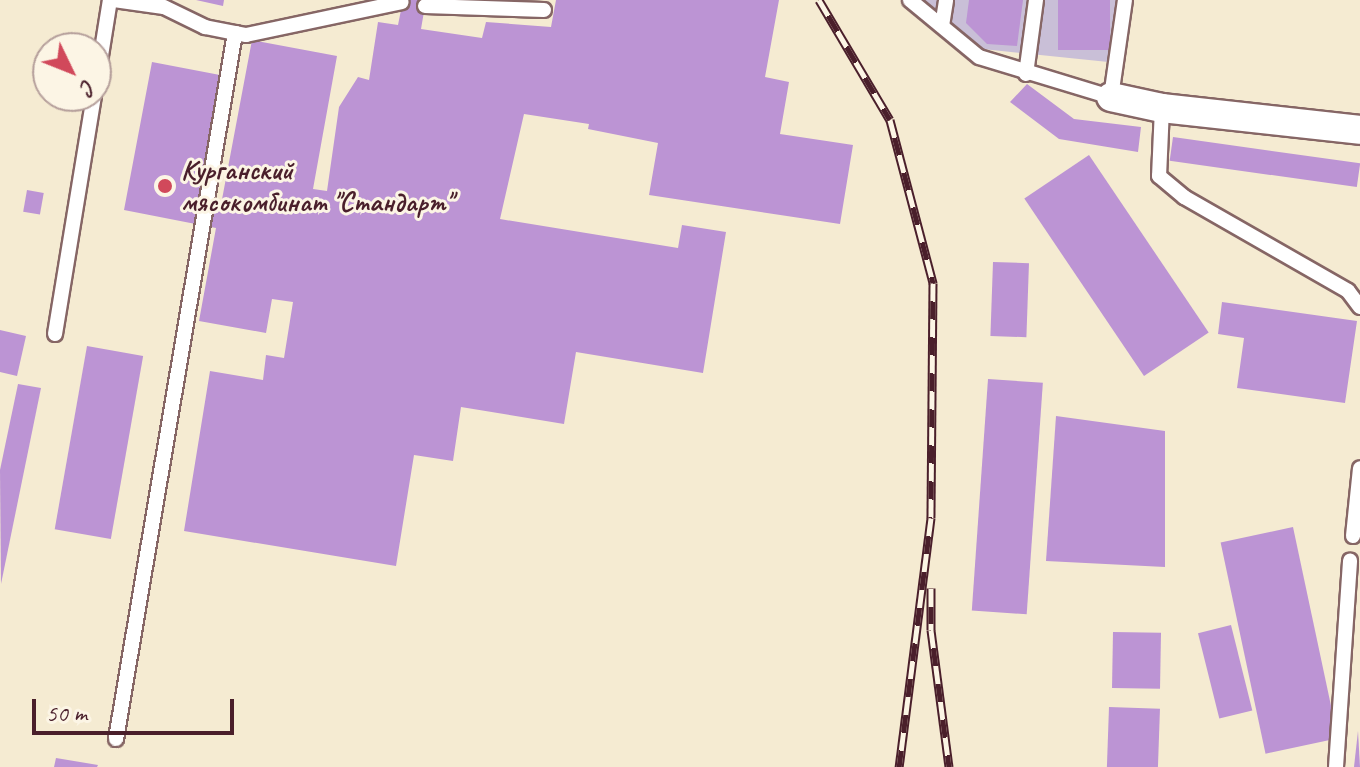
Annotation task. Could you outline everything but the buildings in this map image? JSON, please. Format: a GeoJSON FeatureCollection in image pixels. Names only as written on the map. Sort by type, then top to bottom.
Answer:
{"type":"FeatureCollection","features":[{"type":"Feature","properties":{"kind":"street"},"geometry":{"type":"LineString","coordinates":[[1111,97],[1162,108],[1360,130]]}},
{"type":"Feature","properties":{"kind":"lane"},"geometry":{"type":"LineString","coordinates":[[106,32],[112,0],[164,7],[205,27],[235,33],[402,2]]}},
{"type":"Feature","properties":{"kind":"lane"},"geometry":{"type":"LineString","coordinates":[[910,0],[979,57],[1026,74],[1111,97],[1125,0]]}},
{"type":"Feature","properties":{"kind":"lane"},"geometry":{"type":"LineString","coordinates":[[942,26],[946,0]]}},
{"type":"Feature","properties":{"kind":"lane"},"geometry":{"type":"LineString","coordinates":[[1026,74],[1036,0]]}},
{"type":"Feature","properties":{"kind":"lane"},"geometry":{"type":"LineString","coordinates":[[425,6],[544,10]]}},
{"type":"Feature","properties":{"kind":"lane"},"geometry":{"type":"LineString","coordinates":[[116,739],[235,33]]}},
{"type":"Feature","properties":{"kind":"lane"},"geometry":{"type":"LineString","coordinates":[[1162,108],[1159,176],[1184,197],[1348,291],[1360,307]]}},
{"type":"Feature","properties":{"kind":"lane"},"geometry":{"type":"LineString","coordinates":[[55,334],[91,112]]}},
{"type":"Feature","properties":{"kind":"lane"},"geometry":{"type":"LineString","coordinates":[[1353,536],[1360,468]]}},
{"type":"Feature","properties":{"kind":"lane"},"geometry":{"type":"LineString","coordinates":[[1336,767],[1350,560]]}},
{"type":"Feature","properties":{"kind":"shaded area"},"geometry":{"type":"Polygon","coordinates":[[[910,0],[1125,0],[1118,63],[954,46],[910,0]]]}},
{"type":"Feature","properties":{"kind":"railway"},"geometry":{"type":"LineString","coordinates":[[819,0],[890,120],[933,283],[931,518],[899,767]]}},
{"type":"Feature","properties":{"kind":"railway"},"geometry":{"type":"LineString","coordinates":[[931,588],[931,630],[949,767]]}},
{"type":"Feature","properties":{"kind":"place","name":"Курганский мясокомбинат \"Стандарт\""},"geometry":{"type":"Point","coordinates":[165,186]}}]}
